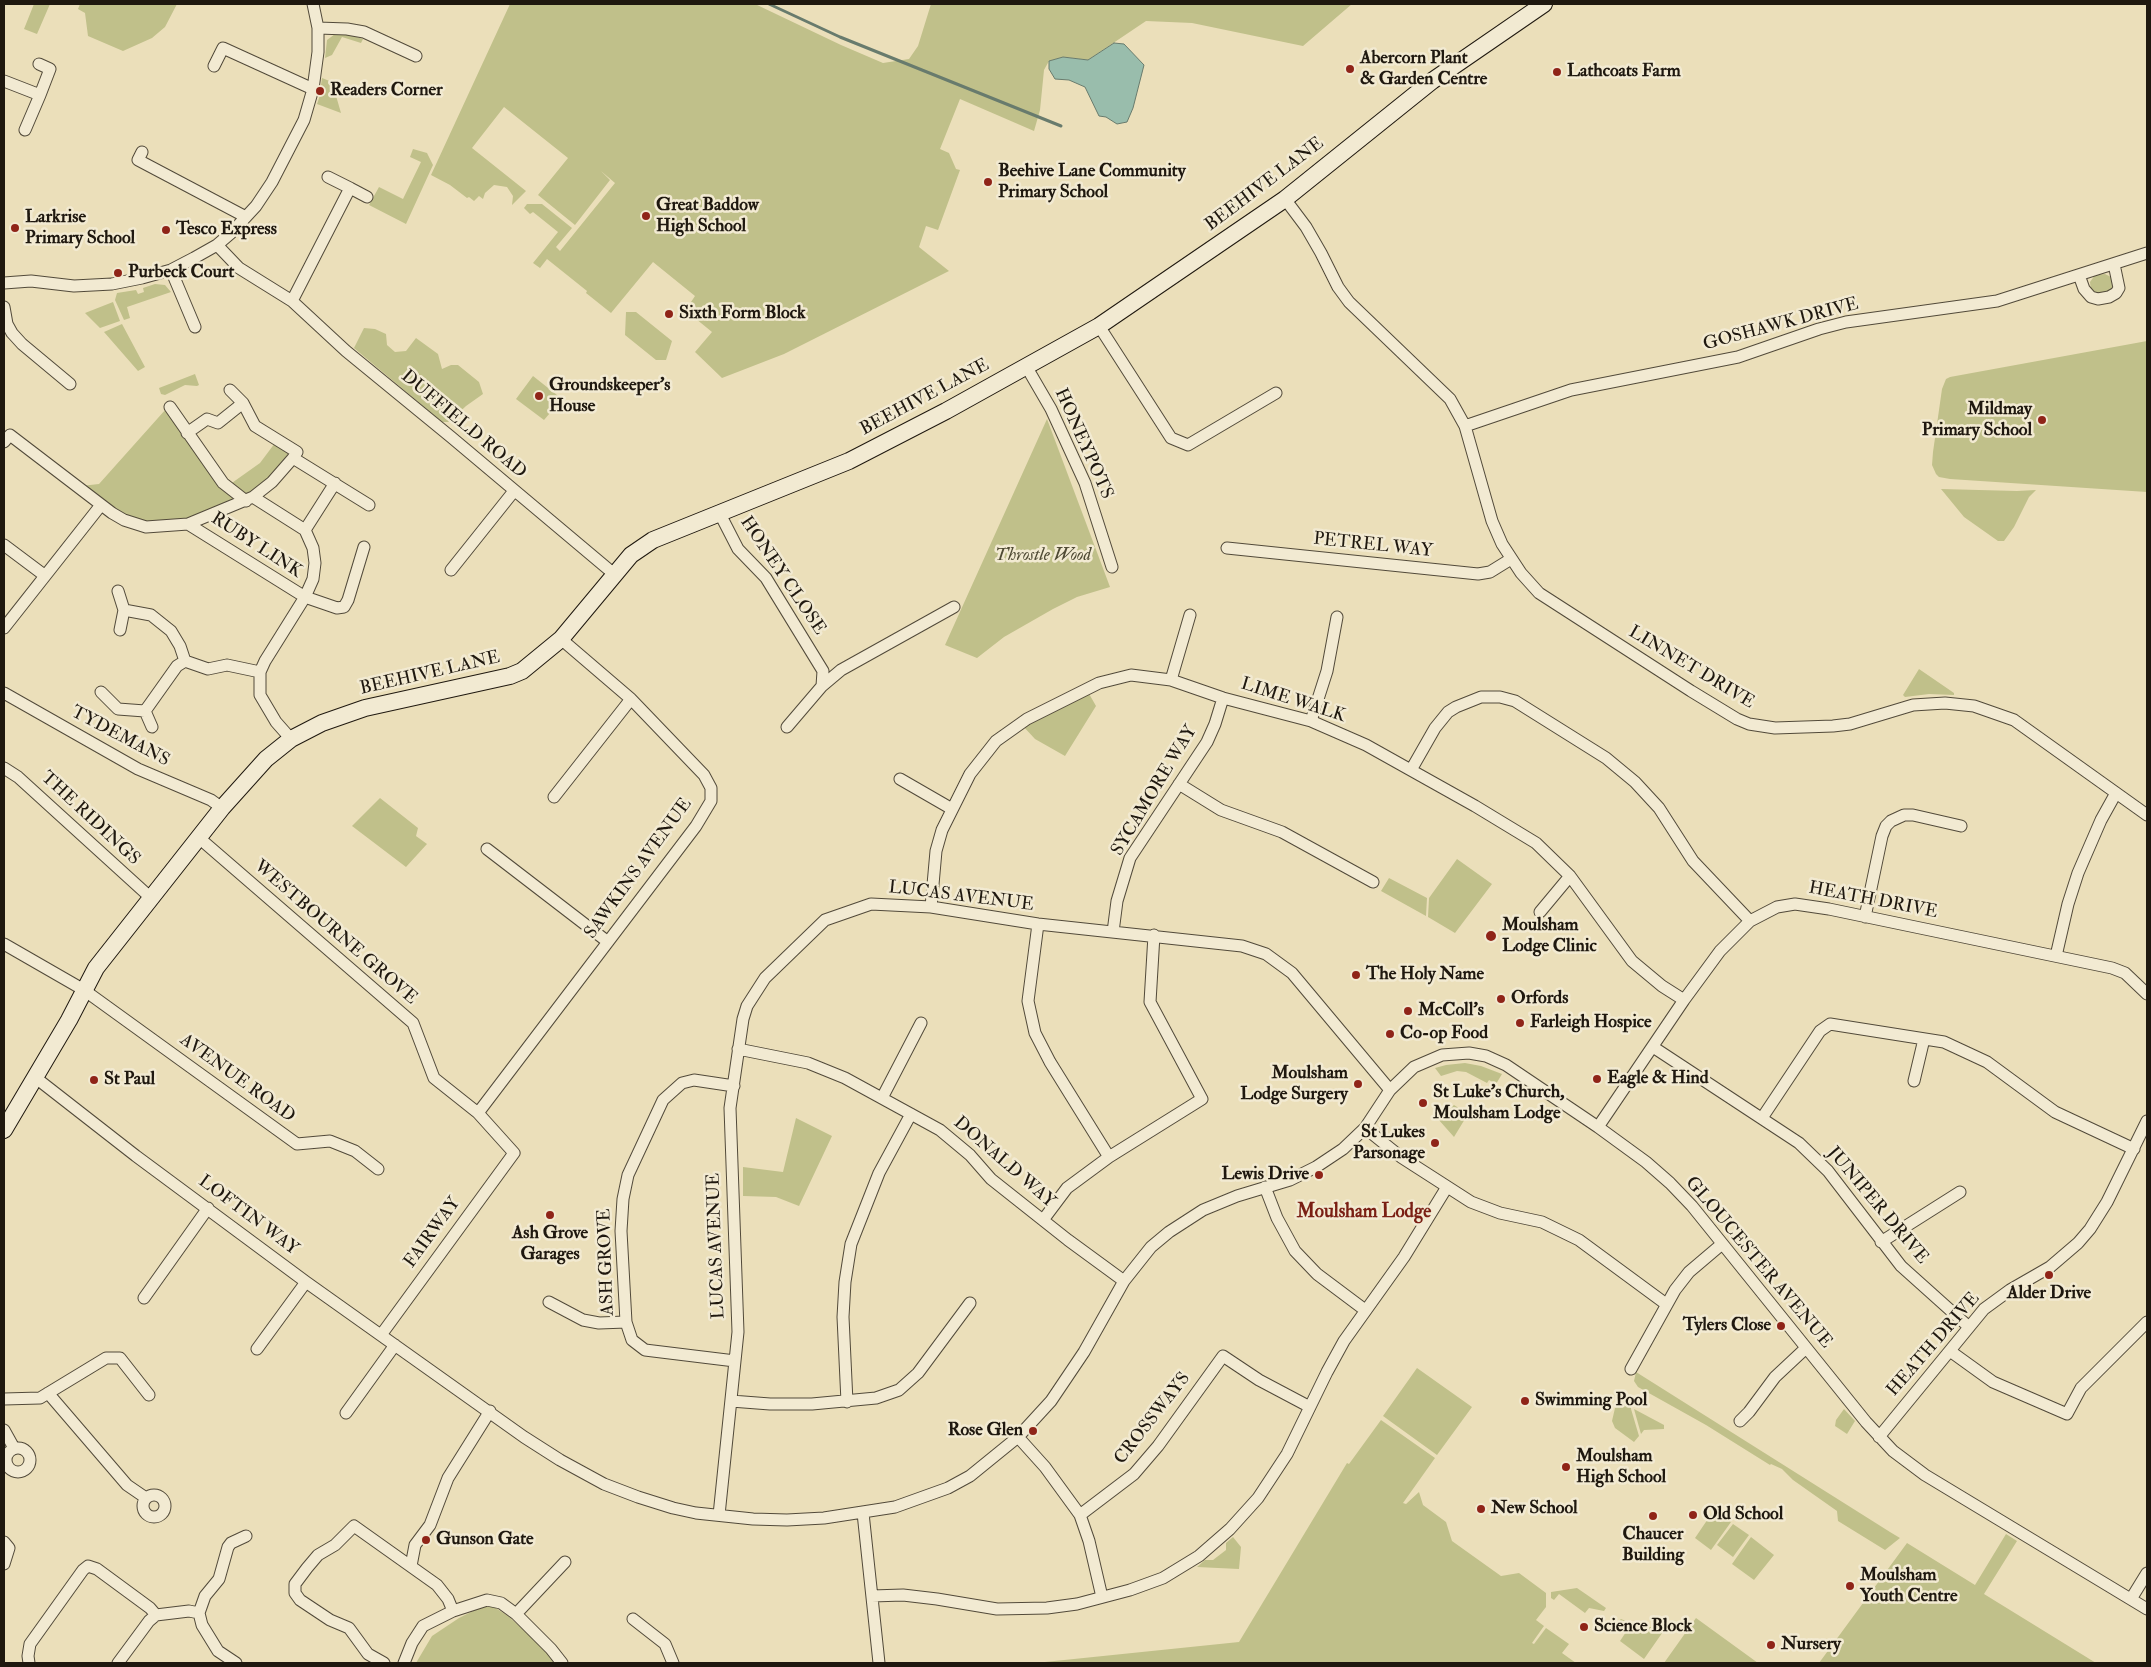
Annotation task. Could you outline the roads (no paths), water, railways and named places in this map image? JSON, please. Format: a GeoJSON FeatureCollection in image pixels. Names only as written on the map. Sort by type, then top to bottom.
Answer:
{"type":"FeatureCollection","features":[{"type":"Feature","properties":{"kind":"main road","name":"BEEHIVE LANE"},"geometry":{"type":"LineString","coordinates":[[4,1130],[69,1020],[96,968],[222,808],[266,759],[291,739],[322,723],[365,708],[510,676],[522,671],[561,640],[631,555],[653,540],[849,461],[946,411],[1099,326],[1285,198],[1432,81],[1544,4]]}},
{"type":"Feature","properties":{"kind":"street"},"geometry":{"type":"LineString","coordinates":[[4,283],[31,281],[74,286],[112,284],[171,270],[217,245],[256,206],[272,182],[304,120],[313,89],[318,52],[318,28],[313,4]]}},
{"type":"Feature","properties":{"kind":"street"},"geometry":{"type":"LineString","coordinates":[[318,28],[347,29],[364,32],[416,56]]}},
{"type":"Feature","properties":{"kind":"street"},"geometry":{"type":"LineString","coordinates":[[214,66],[223,48],[313,89]]}},
{"type":"Feature","properties":{"kind":"street"},"geometry":{"type":"LineString","coordinates":[[25,130],[50,69],[39,64]]}},
{"type":"Feature","properties":{"kind":"street"},"geometry":{"type":"LineString","coordinates":[[4,80],[40,95]]}},
{"type":"Feature","properties":{"kind":"street"},"geometry":{"type":"LineString","coordinates":[[138,161],[246,217]]}},
{"type":"Feature","properties":{"kind":"street"},"geometry":{"type":"LineString","coordinates":[[328,177],[367,197]]}},
{"type":"Feature","properties":{"kind":"street"},"geometry":{"type":"LineString","coordinates":[[292,302],[350,188]]}},
{"type":"Feature","properties":{"kind":"street","name":"LINNET DRIVE"},"geometry":{"type":"LineString","coordinates":[[1285,198],[1306,227],[1338,287],[1349,302],[1362,317],[1436,384],[1450,400],[1465,426],[1492,521],[1511,559],[1530,584],[1540,593],[1698,695],[1737,719],[1750,724],[1775,728],[1833,726],[1856,722],[1913,705],[1945,703],[1974,706],[2014,720],[2147,815]]}},
{"type":"Feature","properties":{"kind":"street","name":"DUFFIELD ROAD"},"geometry":{"type":"LineString","coordinates":[[217,245],[239,268],[292,302],[346,351],[452,437],[614,574]]}},
{"type":"Feature","properties":{"kind":"street","name":"GOSHAWK DRIVE"},"geometry":{"type":"LineString","coordinates":[[1465,426],[1571,390],[1738,357],[1819,329],[1873,318],[1997,301],[2147,252]]}},
{"type":"Feature","properties":{"kind":"street"},"geometry":{"type":"LineString","coordinates":[[2079,275],[2084,289],[2091,297],[2098,299],[2108,297],[2116,293],[2119,288],[2114,264]]}},
{"type":"Feature","properties":{"kind":"street"},"geometry":{"type":"LineString","coordinates":[[171,270],[195,327]]}},
{"type":"Feature","properties":{"kind":"street"},"geometry":{"type":"LineString","coordinates":[[4,307],[7,324],[12,333],[22,344],[70,384]]}},
{"type":"Feature","properties":{"kind":"street"},"geometry":{"type":"LineString","coordinates":[[1099,326],[1171,438],[1188,445],[1276,393]]}},
{"type":"Feature","properties":{"kind":"street","name":"HONEYPOTS"},"geometry":{"type":"LineString","coordinates":[[1026,366],[1051,408],[1085,483],[1112,567]]}},
{"type":"Feature","properties":{"kind":"street"},"geometry":{"type":"LineString","coordinates":[[7,439],[124,520],[146,527],[188,524],[249,499],[272,482],[297,452],[255,426],[242,403],[230,390]]}},
{"type":"Feature","properties":{"kind":"street"},"geometry":{"type":"LineString","coordinates":[[187,433],[207,419],[218,423],[242,403]]}},
{"type":"Feature","properties":{"kind":"street"},"geometry":{"type":"LineString","coordinates":[[170,407],[223,483],[305,530],[313,548],[315,563],[313,579],[305,597],[260,672],[260,695],[276,722],[291,739]]}},
{"type":"Feature","properties":{"kind":"street"},"geometry":{"type":"LineString","coordinates":[[293,458],[368,505]]}},
{"type":"Feature","properties":{"kind":"street"},"geometry":{"type":"LineString","coordinates":[[305,530],[334,483]]}},
{"type":"Feature","properties":{"kind":"street"},"geometry":{"type":"LineString","coordinates":[[451,570],[514,491]]}},
{"type":"Feature","properties":{"kind":"street"},"geometry":{"type":"LineString","coordinates":[[4,628],[101,505]]}},
{"type":"Feature","properties":{"kind":"street","name":"HONEY CLOSE"},"geometry":{"type":"LineString","coordinates":[[720,514],[738,549],[766,578],[823,671],[822,686]]}},
{"type":"Feature","properties":{"kind":"street","name":"RUBY LINK"},"geometry":{"type":"LineString","coordinates":[[188,524],[305,597],[337,608],[344,607],[348,600],[364,547]]}},
{"type":"Feature","properties":{"kind":"street"},"geometry":{"type":"LineString","coordinates":[[4,545],[44,575]]}},
{"type":"Feature","properties":{"kind":"street","name":"PETREL WAY"},"geometry":{"type":"LineString","coordinates":[[1227,548],[1478,574],[1490,572],[1511,559]]}},
{"type":"Feature","properties":{"kind":"street"},"geometry":{"type":"LineString","coordinates":[[118,591],[124,610],[120,630]]}},
{"type":"Feature","properties":{"kind":"street"},"geometry":{"type":"LineString","coordinates":[[787,727],[822,686],[841,670],[954,607]]}},
{"type":"Feature","properties":{"kind":"street"},"geometry":{"type":"LineString","coordinates":[[124,610],[151,615],[171,631],[180,646],[185,661]]}},
{"type":"Feature","properties":{"kind":"street"},"geometry":{"type":"LineString","coordinates":[[1171,680],[1190,615]]}},
{"type":"Feature","properties":{"kind":"street"},"geometry":{"type":"LineString","coordinates":[[1310,721],[1327,671],[1337,617]]}},
{"type":"Feature","properties":{"kind":"street","name":"SAWKINS AVENUE"},"geometry":{"type":"LineString","coordinates":[[478,1113],[696,826],[711,801],[711,788],[704,776],[631,698],[561,640]]}},
{"type":"Feature","properties":{"kind":"street"},"geometry":{"type":"LineString","coordinates":[[185,661],[208,669],[227,665],[260,672]]}},
{"type":"Feature","properties":{"kind":"street"},"geometry":{"type":"LineString","coordinates":[[145,712],[177,666],[185,661]]}},
{"type":"Feature","properties":{"kind":"street","name":"LIME WALK"},"geometry":{"type":"LineString","coordinates":[[931,907],[936,851],[942,830],[970,774],[996,741],[1027,719],[1099,684],[1131,675],[1171,680],[1223,698],[1310,721],[1366,745],[1476,806],[1536,843],[1570,876],[1632,961],[1662,986],[1684,1000]]}},
{"type":"Feature","properties":{"kind":"street"},"geometry":{"type":"LineString","coordinates":[[101,692],[118,709],[145,712]]}},
{"type":"Feature","properties":{"kind":"street","name":"TYDEMANS"},"geometry":{"type":"LineString","coordinates":[[4,693],[138,768],[211,800],[222,808]]}},
{"type":"Feature","properties":{"kind":"street"},"geometry":{"type":"LineString","coordinates":[[1412,770],[1435,728],[1448,712],[1481,697],[1500,697],[1514,701],[1606,758],[1635,782],[1659,808],[1693,861],[1750,921]]}},
{"type":"Feature","properties":{"kind":"street"},"geometry":{"type":"LineString","coordinates":[[554,797],[631,698]]}},
{"type":"Feature","properties":{"kind":"street","name":"SYCAMORE WAY"},"geometry":{"type":"LineString","coordinates":[[1113,932],[1117,901],[1130,858],[1207,742],[1223,698]]}},
{"type":"Feature","properties":{"kind":"street"},"geometry":{"type":"LineString","coordinates":[[145,712],[152,728]]}},
{"type":"Feature","properties":{"kind":"street","name":"THE RIDINGS"},"geometry":{"type":"LineString","coordinates":[[4,768],[18,777],[150,898]]}},
{"type":"Feature","properties":{"kind":"street"},"geometry":{"type":"LineString","coordinates":[[900,779],[952,809]]}},
{"type":"Feature","properties":{"kind":"street"},"geometry":{"type":"LineString","coordinates":[[1179,784],[1221,810],[1282,832],[1373,882]]}},
{"type":"Feature","properties":{"kind":"street"},"geometry":{"type":"LineString","coordinates":[[2056,956],[2068,904],[2078,873],[2100,820],[2116,792]]}},
{"type":"Feature","properties":{"kind":"street"},"geometry":{"type":"LineString","coordinates":[[1865,917],[1882,836],[1886,826],[1891,821],[1904,815],[1961,826]]}},
{"type":"Feature","properties":{"kind":"street","name":"WESTBOURNE GROVE"},"geometry":{"type":"LineString","coordinates":[[198,837],[412,1023],[434,1078],[478,1113],[514,1153]]}},
{"type":"Feature","properties":{"kind":"street"},"geometry":{"type":"LineString","coordinates":[[487,849],[608,942]]}},
{"type":"Feature","properties":{"kind":"street"},"geometry":{"type":"LineString","coordinates":[[1540,912],[1570,876]]}},
{"type":"Feature","properties":{"kind":"street","name":"LUCAS AVENUE"},"geometry":{"type":"LineString","coordinates":[[719,1515],[738,1332],[730,1127],[743,1019],[758,987],[825,920],[871,904],[931,907],[1038,924],[1154,935],[1242,946],[1266,954],[1292,973],[1390,1090]]}},
{"type":"Feature","properties":{"kind":"street","name":"HEATH DRIVE"},"geometry":{"type":"LineString","coordinates":[[1598,1127],[1684,1000],[1720,951],[1750,921],[1768,910],[1795,904],[2056,956],[2118,970],[2136,981],[2147,994]]}},
{"type":"Feature","properties":{"kind":"street"},"geometry":{"type":"LineString","coordinates":[[1038,924],[1028,1001],[1035,1033],[1050,1062],[1109,1156]]}},
{"type":"Feature","properties":{"kind":"street"},"geometry":{"type":"LineString","coordinates":[[1043,1220],[1067,1188],[1109,1156],[1202,1099],[1150,1002],[1154,935]]}},
{"type":"Feature","properties":{"kind":"street","name":"AVENUE ROAD"},"geometry":{"type":"LineString","coordinates":[[4,944],[84,990],[297,1144],[330,1141],[354,1151],[378,1169]]}},
{"type":"Feature","properties":{"kind":"street"},"geometry":{"type":"LineString","coordinates":[[882,1098],[921,1023]]}},
{"type":"Feature","properties":{"kind":"street"},"geometry":{"type":"LineString","coordinates":[[1762,1118],[1820,1031],[1830,1024],[1944,1042],[1987,1062],[2055,1112],[2134,1149]]}},
{"type":"Feature","properties":{"kind":"street"},"geometry":{"type":"LineString","coordinates":[[1914,1081],[1924,1039]]}},
{"type":"Feature","properties":{"kind":"street","name":"JUNIPER DRIVE"},"geometry":{"type":"LineString","coordinates":[[1653,1046],[1799,1143],[1828,1171],[1901,1266],[1969,1326]]}},
{"type":"Feature","properties":{"kind":"street","name":"DONALD WAY"},"geometry":{"type":"LineString","coordinates":[[738,1049],[808,1063],[845,1078],[940,1130],[970,1154],[991,1179],[1124,1281]]}},
{"type":"Feature","properties":{"kind":"street","name":"GLOUCESTER AVENUE"},"geometry":{"type":"LineString","coordinates":[[441,1378],[560,1460],[604,1484],[673,1508],[753,1520],[787,1520],[895,1508],[948,1488],[970,1476],[1018,1438],[1050,1401],[1084,1352],[1124,1281],[1151,1247],[1185,1220],[1228,1199],[1290,1180],[1316,1167],[1343,1149],[1365,1128],[1390,1090],[1405,1074],[1426,1060],[1448,1054],[1475,1054],[1486,1056],[1506,1065],[1598,1127],[1646,1162],[1670,1183],[1692,1206],[1806,1348],[1893,1451],[1925,1475],[2147,1609]]}},
{"type":"Feature","properties":{"kind":"street","name":"LOFTIN WAY"},"geometry":{"type":"LineString","coordinates":[[36,1078],[136,1156],[306,1282],[441,1378]]}},
{"type":"Feature","properties":{"kind":"street","name":"ASH GROVE"},"geometry":{"type":"LineString","coordinates":[[734,1086],[694,1080],[682,1083],[663,1100],[628,1175],[621,1215],[626,1322],[632,1340],[646,1350],[735,1362]]}},
{"type":"Feature","properties":{"kind":"street"},"geometry":{"type":"LineString","coordinates":[[847,1402],[842,1317],[851,1244],[879,1174],[911,1114]]}},
{"type":"Feature","properties":{"kind":"street","name":"HEATH DRIVE"},"geometry":{"type":"LineString","coordinates":[[1879,1436],[1984,1309],[1998,1298],[2050,1267],[2078,1243],[2100,1216],[2147,1122]]}},
{"type":"Feature","properties":{"kind":"street"},"geometry":{"type":"LineString","coordinates":[[1365,1128],[1401,1157],[1447,1187],[1486,1208],[1513,1217],[1542,1222],[1564,1231],[1593,1249],[1666,1304]]}},
{"type":"Feature","properties":{"kind":"street","name":"FAIRWAY"},"geometry":{"type":"LineString","coordinates":[[381,1335],[514,1153]]}},
{"type":"Feature","properties":{"kind":"street"},"geometry":{"type":"LineString","coordinates":[[1265,1187],[1277,1218],[1295,1251],[1317,1274],[1365,1310]]}},
{"type":"Feature","properties":{"kind":"street"},"geometry":{"type":"LineString","coordinates":[[872,1596],[902,1595],[997,1609],[1047,1608],[1077,1604],[1130,1590],[1163,1578],[1200,1556],[1230,1529],[1258,1498],[1287,1454],[1344,1341],[1404,1258],[1447,1187]]}},
{"type":"Feature","properties":{"kind":"street"},"geometry":{"type":"LineString","coordinates":[[1881,1242],[1960,1192]]}},
{"type":"Feature","properties":{"kind":"street"},"geometry":{"type":"LineString","coordinates":[[144,1298],[208,1208]]}},
{"type":"Feature","properties":{"kind":"street"},"geometry":{"type":"LineString","coordinates":[[1631,1369],[1666,1304],[1689,1272],[1722,1244]]}},
{"type":"Feature","properties":{"kind":"street"},"geometry":{"type":"LineString","coordinates":[[257,1349],[306,1282]]}},
{"type":"Feature","properties":{"kind":"street"},"geometry":{"type":"LineString","coordinates":[[549,1302],[583,1320],[599,1323],[626,1322]]}},
{"type":"Feature","properties":{"kind":"street"},"geometry":{"type":"LineString","coordinates":[[731,1401],[770,1404],[847,1402],[876,1398],[899,1390],[918,1372],[970,1303]]}},
{"type":"Feature","properties":{"kind":"street"},"geometry":{"type":"LineString","coordinates":[[1950,1351],[1993,1382],[2067,1414],[2081,1388],[2147,1322]]}},
{"type":"Feature","properties":{"kind":"street"},"geometry":{"type":"LineString","coordinates":[[346,1413],[395,1345]]}},
{"type":"Feature","properties":{"kind":"street"},"geometry":{"type":"LineString","coordinates":[[1740,1420],[1749,1412],[1775,1376],[1806,1348]]}},
{"type":"Feature","properties":{"kind":"street","name":"CROSSWAYS"},"geometry":{"type":"LineString","coordinates":[[1080,1515],[1134,1474],[1158,1446],[1222,1356],[1259,1380],[1310,1407]]}},
{"type":"Feature","properties":{"kind":"street"},"geometry":{"type":"LineString","coordinates":[[4,1399],[40,1398],[106,1358],[120,1358],[149,1395]]}},
{"type":"Feature","properties":{"kind":"street"},"geometry":{"type":"LineString","coordinates":[[48,1393],[127,1485],[146,1498]]}},
{"type":"Feature","properties":{"kind":"street"},"geometry":{"type":"LineString","coordinates":[[411,1566],[415,1545],[430,1525],[448,1478],[490,1412]]}},
{"type":"Feature","properties":{"kind":"street"},"geometry":{"type":"LineString","coordinates":[[4,1430],[14,1448]]}},
{"type":"Feature","properties":{"kind":"street"},"geometry":{"type":"LineString","coordinates":[[1018,1438],[1045,1467],[1080,1515],[1089,1541],[1102,1597]]}},
{"type":"Feature","properties":{"kind":"street"},"geometry":{"type":"LineString","coordinates":[[863,1513],[879,1663]]}},
{"type":"Feature","properties":{"kind":"street"},"geometry":{"type":"LineString","coordinates":[[384,1663],[368,1654],[349,1628],[330,1620],[300,1600],[295,1593],[295,1584],[318,1555],[335,1545],[354,1526],[437,1585],[448,1599],[453,1610]]}},
{"type":"Feature","properties":{"kind":"street"},"geometry":{"type":"LineString","coordinates":[[222,1534],[231,1543]]}},
{"type":"Feature","properties":{"kind":"street"},"geometry":{"type":"LineString","coordinates":[[236,1663],[218,1652],[202,1625],[199,1613],[205,1596],[219,1579],[228,1547],[231,1543],[246,1536]]}},
{"type":"Feature","properties":{"kind":"street"},"geometry":{"type":"LineString","coordinates":[[4,1542],[9,1548],[4,1564]]}},
{"type":"Feature","properties":{"kind":"street"},"geometry":{"type":"LineString","coordinates":[[391,1551],[415,1545]]}},
{"type":"Feature","properties":{"kind":"street"},"geometry":{"type":"LineString","coordinates":[[516,1614],[565,1562]]}},
{"type":"Feature","properties":{"kind":"street"},"geometry":{"type":"LineString","coordinates":[[30,1663],[28,1656],[30,1644],[83,1570],[88,1566],[97,1570],[150,1608],[156,1616]]}},
{"type":"Feature","properties":{"kind":"street"},"geometry":{"type":"LineString","coordinates":[[2132,1600],[2147,1573]]}},
{"type":"Feature","properties":{"kind":"street"},"geometry":{"type":"LineString","coordinates":[[404,1663],[412,1643],[422,1626],[453,1610],[487,1600],[501,1603],[516,1614],[551,1648],[562,1663]]}},
{"type":"Feature","properties":{"kind":"street"},"geometry":{"type":"LineString","coordinates":[[118,1663],[149,1621],[156,1616],[189,1611],[199,1613]]}},
{"type":"Feature","properties":{"kind":"street"},"geometry":{"type":"LineString","coordinates":[[634,1619],[665,1644],[673,1663]]}},
{"type":"Feature","properties":{"kind":"waterway"},"geometry":{"type":"LineString","coordinates":[[769,4],[840,37],[1061,126]]}},
{"type":"Feature","properties":{"kind":"place","name":"Abercorn Plant & Garden Centre"},"geometry":{"type":"Point","coordinates":[1350,69]}},
{"type":"Feature","properties":{"kind":"place","name":"Lathcoats Farm"},"geometry":{"type":"Point","coordinates":[1557,72]}},
{"type":"Feature","properties":{"kind":"place","name":"Readers Corner"},"geometry":{"type":"Point","coordinates":[320,91]}},
{"type":"Feature","properties":{"kind":"place","name":"Beehive Lane Community Primary School"},"geometry":{"type":"Point","coordinates":[988,182]}},
{"type":"Feature","properties":{"kind":"place","name":"Great Baddow High School"},"geometry":{"type":"Point","coordinates":[646,216]}},
{"type":"Feature","properties":{"kind":"place","name":"Larkrise Primary School"},"geometry":{"type":"Point","coordinates":[15,228]}},
{"type":"Feature","properties":{"kind":"place","name":"Tesco Express"},"geometry":{"type":"Point","coordinates":[166,230]}},
{"type":"Feature","properties":{"kind":"place","name":"Purbeck Court"},"geometry":{"type":"Point","coordinates":[118,273]}},
{"type":"Feature","properties":{"kind":"place","name":"Sixth Form Block"},"geometry":{"type":"Point","coordinates":[669,314]}},
{"type":"Feature","properties":{"kind":"place","name":"Groundskeeper's House"},"geometry":{"type":"Point","coordinates":[539,396]}},
{"type":"Feature","properties":{"kind":"place","name":"Mildmay Primary School"},"geometry":{"type":"Point","coordinates":[2042,420]}},
{"type":"Feature","properties":{"kind":"place","name":"Moulsham Lodge Clinic"},"geometry":{"type":"Point","coordinates":[1491,936]}},
{"type":"Feature","properties":{"kind":"place","name":"The Holy Name"},"geometry":{"type":"Point","coordinates":[1356,975]}},
{"type":"Feature","properties":{"kind":"place","name":"Orfords"},"geometry":{"type":"Point","coordinates":[1501,999]}},
{"type":"Feature","properties":{"kind":"place","name":"McColl's"},"geometry":{"type":"Point","coordinates":[1408,1011]}},
{"type":"Feature","properties":{"kind":"place","name":"Farleigh Hospice"},"geometry":{"type":"Point","coordinates":[1520,1023]}},
{"type":"Feature","properties":{"kind":"place","name":"Co-op Food"},"geometry":{"type":"Point","coordinates":[1390,1034]}},
{"type":"Feature","properties":{"kind":"place","name":"Eagle & Hind"},"geometry":{"type":"Point","coordinates":[1597,1079]}},
{"type":"Feature","properties":{"kind":"place","name":"St Paul"},"geometry":{"type":"Point","coordinates":[94,1080]}},
{"type":"Feature","properties":{"kind":"place","name":"Moulsham Lodge Surgery"},"geometry":{"type":"Point","coordinates":[1358,1084]}},
{"type":"Feature","properties":{"kind":"place","name":"St Luke's Church, Moulsham Lodge"},"geometry":{"type":"Point","coordinates":[1423,1103]}},
{"type":"Feature","properties":{"kind":"place","name":"St Lukes Parsonage"},"geometry":{"type":"Point","coordinates":[1435,1143]}},
{"type":"Feature","properties":{"kind":"place","name":"Lewis Drive"},"geometry":{"type":"Point","coordinates":[1319,1175]}},
{"type":"Feature","properties":{"kind":"place","name":"Ash Grove Garages"},"geometry":{"type":"Point","coordinates":[550,1215]}},
{"type":"Feature","properties":{"kind":"place","name":"Alder Drive"},"geometry":{"type":"Point","coordinates":[2049,1275]}},
{"type":"Feature","properties":{"kind":"place","name":"Tylers Close"},"geometry":{"type":"Point","coordinates":[1781,1326]}},
{"type":"Feature","properties":{"kind":"place","name":"Swimming Pool"},"geometry":{"type":"Point","coordinates":[1525,1401]}},
{"type":"Feature","properties":{"kind":"place","name":"Rose Glen"},"geometry":{"type":"Point","coordinates":[1033,1431]}},
{"type":"Feature","properties":{"kind":"place","name":"Moulsham High School"},"geometry":{"type":"Point","coordinates":[1566,1467]}},
{"type":"Feature","properties":{"kind":"place","name":"New School"},"geometry":{"type":"Point","coordinates":[1481,1509]}},
{"type":"Feature","properties":{"kind":"place","name":"Old School"},"geometry":{"type":"Point","coordinates":[1693,1515]}},
{"type":"Feature","properties":{"kind":"place","name":"Chaucer Building"},"geometry":{"type":"Point","coordinates":[1653,1516]}},
{"type":"Feature","properties":{"kind":"place","name":"Gunson Gate"},"geometry":{"type":"Point","coordinates":[426,1540]}},
{"type":"Feature","properties":{"kind":"place","name":"Moulsham Youth Centre"},"geometry":{"type":"Point","coordinates":[1850,1586]}},
{"type":"Feature","properties":{"kind":"place","name":"Science Block"},"geometry":{"type":"Point","coordinates":[1584,1627]}},
{"type":"Feature","properties":{"kind":"place","name":"Nursery"},"geometry":{"type":"Point","coordinates":[1771,1645]}},
{"type":"Feature","properties":{"kind":"district","name":"Moulsham Lodge"},"geometry":{"type":"Point","coordinates":[1364,1213]}},
{"type":"Feature","properties":{"kind":"park label","name":"Throstle Wood"},"geometry":{"type":"Point","coordinates":[1043,556]}}]}
